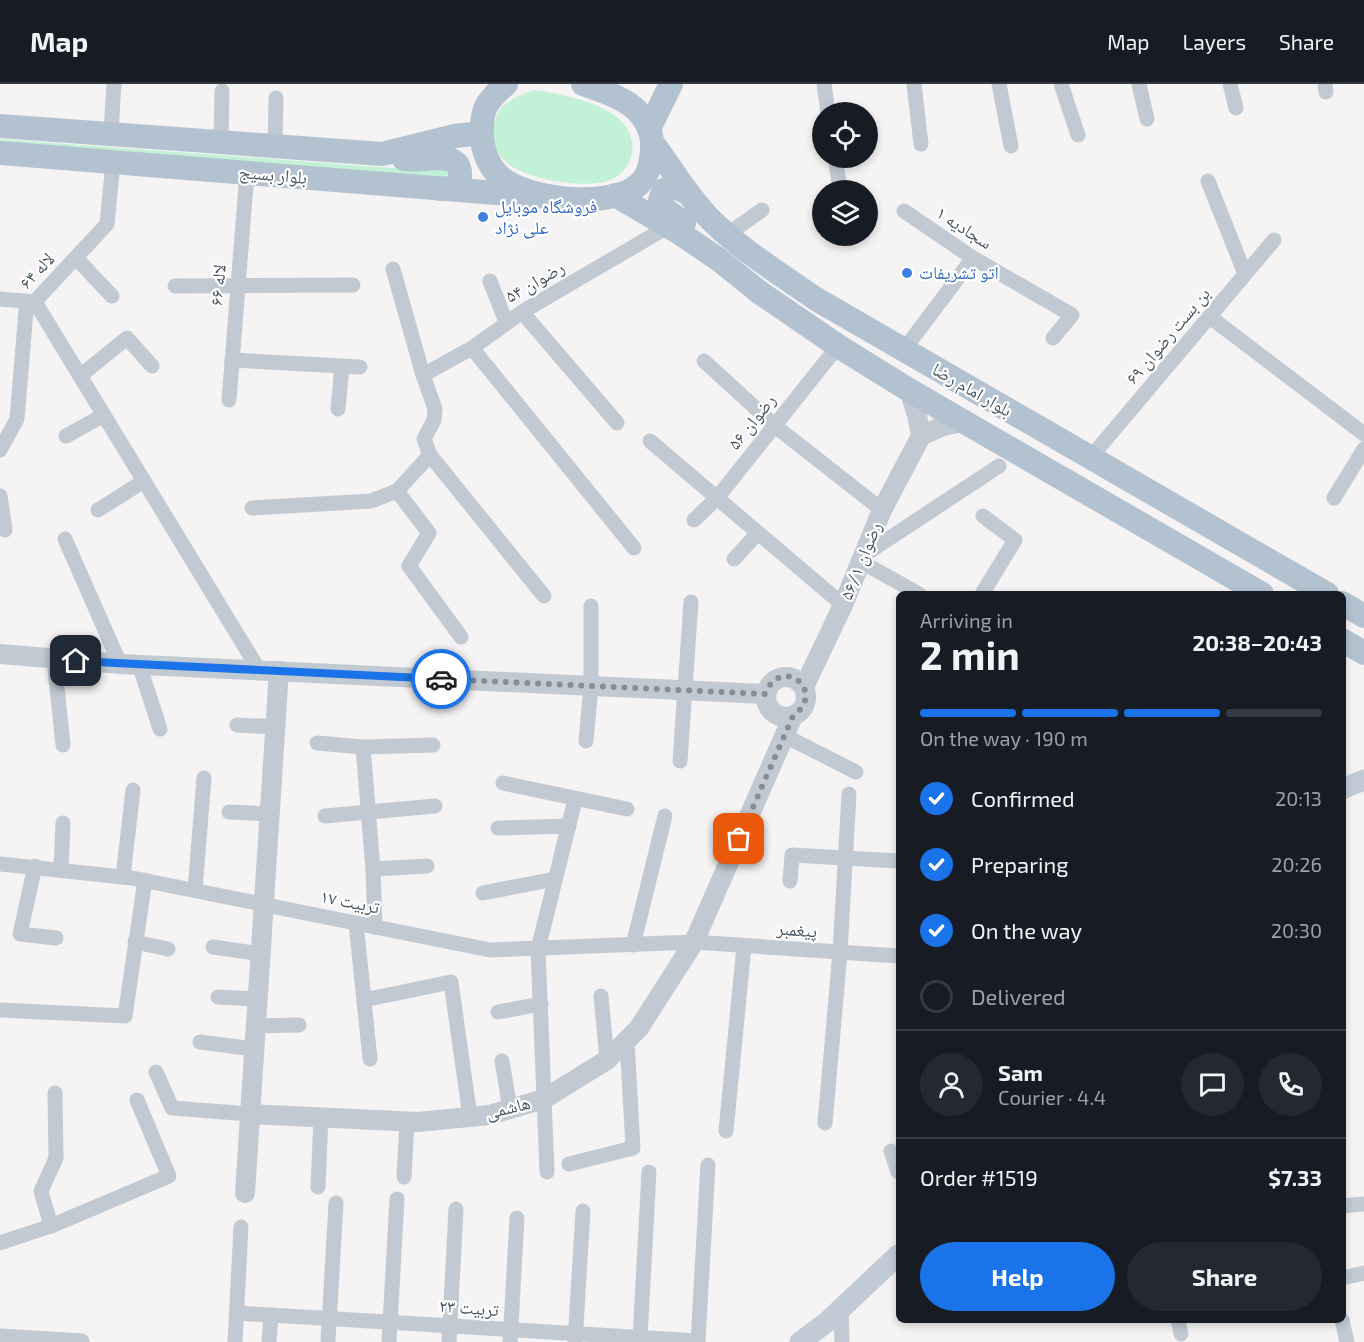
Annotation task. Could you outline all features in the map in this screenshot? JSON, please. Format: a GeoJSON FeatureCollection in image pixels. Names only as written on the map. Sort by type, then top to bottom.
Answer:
{"type":"FeatureCollection","features":[{"type":"Feature","properties":{"kind":"main road"},"geometry":{"type":"LineString","coordinates":[[506,84],[482,95],[482,146],[487,161],[499,176],[517,187],[546,197],[587,200],[630,191],[643,180],[650,163],[650,136],[671,84]]}},
{"type":"Feature","properties":{"kind":"main road","name":"بلوار امام رضا"},"geometry":{"type":"LineString","coordinates":[[583,84],[618,96],[641,115],[650,136],[686,192],[710,219],[753,255],[816,299],[1322,591]]}},
{"type":"Feature","properties":{"kind":"main road","name":"بلوار بسیج"},"geometry":{"type":"LineString","coordinates":[[0,126],[382,154],[456,136],[482,133]]}},
{"type":"Feature","properties":{"kind":"main road","name":"بلوار بسیج"},"geometry":{"type":"LineString","coordinates":[[0,153],[546,197]]}},
{"type":"Feature","properties":{"kind":"main road"},"geometry":{"type":"LineString","coordinates":[[382,154],[410,161],[448,158],[458,167],[460,179],[454,187],[441,189]]}},
{"type":"Feature","properties":{"kind":"main road"},"geometry":{"type":"LineString","coordinates":[[686,192],[673,186],[664,190],[660,200],[662,207],[687,226],[718,259]]}},
{"type":"Feature","properties":{"kind":"main road","name":"بلوار امام رضا"},"geometry":{"type":"LineString","coordinates":[[615,195],[669,226],[838,346],[909,390],[1257,591]]}},
{"type":"Feature","properties":{"kind":"main road"},"geometry":{"type":"LineString","coordinates":[[1346,605],[1364,616]]}},
{"type":"Feature","properties":{"kind":"main road"},"geometry":{"type":"LineString","coordinates":[[1346,642],[1364,653]]}},
{"type":"Feature","properties":{"kind":"main road"},"geometry":{"type":"LineString","coordinates":[[1346,787],[1364,780]]}},
{"type":"Feature","properties":{"kind":"main road"},"geometry":{"type":"LineString","coordinates":[[800,1342],[841,1309],[896,1257]]}},
{"type":"Feature","properties":{"kind":"street"},"geometry":{"type":"LineString","coordinates":[[111,134],[114,84]]}},
{"type":"Feature","properties":{"kind":"street"},"geometry":{"type":"LineString","coordinates":[[824,84],[827,102]]}},
{"type":"Feature","properties":{"kind":"street"},"geometry":{"type":"LineString","coordinates":[[914,84],[921,144]]}},
{"type":"Feature","properties":{"kind":"street"},"geometry":{"type":"LineString","coordinates":[[999,84],[1011,146]]}},
{"type":"Feature","properties":{"kind":"street"},"geometry":{"type":"LineString","coordinates":[[1061,84],[1078,135]]}},
{"type":"Feature","properties":{"kind":"street"},"geometry":{"type":"LineString","coordinates":[[1139,84],[1147,119]]}},
{"type":"Feature","properties":{"kind":"street"},"geometry":{"type":"LineString","coordinates":[[1230,84],[1236,108]]}},
{"type":"Feature","properties":{"kind":"street"},"geometry":{"type":"LineString","coordinates":[[221,142],[222,91]]}},
{"type":"Feature","properties":{"kind":"street"},"geometry":{"type":"LineString","coordinates":[[275,147],[276,98]]}},
{"type":"Feature","properties":{"kind":"street","name":"لاله ۶۴"},"geometry":{"type":"LineString","coordinates":[[0,450],[17,419],[26,311],[107,224],[113,162]]}},
{"type":"Feature","properties":{"kind":"street","name":"لاله ۶۶"},"geometry":{"type":"LineString","coordinates":[[229,400],[247,173]]}},
{"type":"Feature","properties":{"kind":"street"},"geometry":{"type":"LineString","coordinates":[[1208,181],[1245,274]]}},
{"type":"Feature","properties":{"kind":"street"},"geometry":{"type":"LineString","coordinates":[[728,234],[762,210]]}},
{"type":"Feature","properties":{"kind":"street","name":"سجادیه ۱"},"geometry":{"type":"LineString","coordinates":[[904,211],[973,258],[1072,315],[1053,338]]}},
{"type":"Feature","properties":{"kind":"street","name":"رضوان ۵۴"},"geometry":{"type":"LineString","coordinates":[[423,375],[472,348],[522,312],[669,226]]}},
{"type":"Feature","properties":{"kind":"street","name":"بن بست رضوان ۶۹"},"geometry":{"type":"LineString","coordinates":[[1091,457],[1274,240]]}},
{"type":"Feature","properties":{"kind":"street"},"geometry":{"type":"LineString","coordinates":[[76,258],[112,296]]}},
{"type":"Feature","properties":{"kind":"street"},"geometry":{"type":"LineString","coordinates":[[903,351],[973,258]]}},
{"type":"Feature","properties":{"kind":"street"},"geometry":{"type":"LineString","coordinates":[[393,269],[435,409],[434,420],[424,439],[430,455],[544,596]]}},
{"type":"Feature","properties":{"kind":"street"},"geometry":{"type":"LineString","coordinates":[[490,281],[506,322]]}},
{"type":"Feature","properties":{"kind":"street"},"geometry":{"type":"LineString","coordinates":[[175,286],[353,285]]}},
{"type":"Feature","properties":{"kind":"street"},"geometry":{"type":"LineString","coordinates":[[0,299],[35,302],[259,670]]}},
{"type":"Feature","properties":{"kind":"street"},"geometry":{"type":"LineString","coordinates":[[522,312],[618,423]]}},
{"type":"Feature","properties":{"kind":"street"},"geometry":{"type":"LineString","coordinates":[[1210,316],[1364,434]]}},
{"type":"Feature","properties":{"kind":"street"},"geometry":{"type":"LineString","coordinates":[[80,376],[127,338],[152,366]]}},
{"type":"Feature","properties":{"kind":"street","name":"رضوان ۵۶"},"geometry":{"type":"LineString","coordinates":[[694,520],[717,498],[838,346]]}},
{"type":"Feature","properties":{"kind":"street"},"geometry":{"type":"LineString","coordinates":[[472,348],[633,548]]}},
{"type":"Feature","properties":{"kind":"street"},"geometry":{"type":"LineString","coordinates":[[232,360],[360,367]]}},
{"type":"Feature","properties":{"kind":"street"},"geometry":{"type":"LineString","coordinates":[[704,361],[775,426],[882,510]]}},
{"type":"Feature","properties":{"kind":"street"},"geometry":{"type":"LineString","coordinates":[[338,409],[342,366]]}},
{"type":"Feature","properties":{"kind":"street"},"geometry":{"type":"LineString","coordinates":[[909,390],[921,436],[943,426],[962,422]]}},
{"type":"Feature","properties":{"kind":"street"},"geometry":{"type":"LineString","coordinates":[[66,436],[104,415]]}},
{"type":"Feature","properties":{"kind":"street","name":"رضوان ۵۶/۱"},"geometry":{"type":"LineString","coordinates":[[804,687],[843,605],[882,510],[921,436]]}},
{"type":"Feature","properties":{"kind":"street"},"geometry":{"type":"LineString","coordinates":[[650,441],[843,605]]}},
{"type":"Feature","properties":{"kind":"street"},"geometry":{"type":"LineString","coordinates":[[1334,498],[1364,449]]}},
{"type":"Feature","properties":{"kind":"street"},"geometry":{"type":"LineString","coordinates":[[252,508],[371,501],[397,491],[430,455]]}},
{"type":"Feature","properties":{"kind":"street"},"geometry":{"type":"LineString","coordinates":[[913,591],[862,558],[999,466]]}},
{"type":"Feature","properties":{"kind":"street"},"geometry":{"type":"LineString","coordinates":[[98,510],[144,481]]}},
{"type":"Feature","properties":{"kind":"street"},"geometry":{"type":"LineString","coordinates":[[397,491],[429,533],[409,566],[461,637]]}},
{"type":"Feature","properties":{"kind":"street"},"geometry":{"type":"LineString","coordinates":[[0,496],[4,530]]}},
{"type":"Feature","properties":{"kind":"street"},"geometry":{"type":"LineString","coordinates":[[983,516],[1015,540],[984,591]]}},
{"type":"Feature","properties":{"kind":"street"},"geometry":{"type":"LineString","coordinates":[[734,559],[758,533]]}},
{"type":"Feature","properties":{"kind":"street"},"geometry":{"type":"LineString","coordinates":[[65,539],[160,729]]}},
{"type":"Feature","properties":{"kind":"street"},"geometry":{"type":"LineString","coordinates":[[680,761],[687,691],[691,602]]}},
{"type":"Feature","properties":{"kind":"street"},"geometry":{"type":"LineString","coordinates":[[586,741],[591,686],[591,606]]}},
{"type":"Feature","properties":{"kind":"street"},"geometry":{"type":"LineString","coordinates":[[0,654],[129,664],[765,694]]}},
{"type":"Feature","properties":{"kind":"street"},"geometry":{"type":"LineString","coordinates":[[54,659],[63,745]]}},
{"type":"Feature","properties":{"kind":"street"},"geometry":{"type":"LineString","coordinates":[[245,1193],[279,671]]}},
{"type":"Feature","properties":{"kind":"street"},"geometry":{"type":"LineString","coordinates":[[694,942],[793,716],[802,709],[806,698],[804,687],[797,679],[787,676],[777,678],[769,684],[765,694],[767,704],[773,713],[782,717],[793,716]]}},
{"type":"Feature","properties":{"kind":"street"},"geometry":{"type":"LineString","coordinates":[[237,725],[276,727]]}},
{"type":"Feature","properties":{"kind":"street"},"geometry":{"type":"LineString","coordinates":[[785,736],[856,772]]}},
{"type":"Feature","properties":{"kind":"street"},"geometry":{"type":"LineString","coordinates":[[317,743],[363,747],[433,744]]}},
{"type":"Feature","properties":{"kind":"street"},"geometry":{"type":"LineString","coordinates":[[363,747],[373,869],[375,927]]}},
{"type":"Feature","properties":{"kind":"street"},"geometry":{"type":"LineString","coordinates":[[195,890],[204,778]]}},
{"type":"Feature","properties":{"kind":"street"},"geometry":{"type":"LineString","coordinates":[[503,783],[575,800],[627,809]]}},
{"type":"Feature","properties":{"kind":"street"},"geometry":{"type":"LineString","coordinates":[[123,877],[133,790]]}},
{"type":"Feature","properties":{"kind":"street"},"geometry":{"type":"LineString","coordinates":[[825,1124],[840,952],[849,794]]}},
{"type":"Feature","properties":{"kind":"street"},"geometry":{"type":"LineString","coordinates":[[547,1172],[538,948],[575,800]]}},
{"type":"Feature","properties":{"kind":"street"},"geometry":{"type":"LineString","coordinates":[[325,816],[435,806]]}},
{"type":"Feature","properties":{"kind":"street"},"geometry":{"type":"LineString","coordinates":[[229,812],[269,814]]}},
{"type":"Feature","properties":{"kind":"street"},"geometry":{"type":"LineString","coordinates":[[633,945],[665,816]]}},
{"type":"Feature","properties":{"kind":"street"},"geometry":{"type":"LineString","coordinates":[[61,869],[63,823]]}},
{"type":"Feature","properties":{"kind":"street"},"geometry":{"type":"LineString","coordinates":[[498,828],[569,826]]}},
{"type":"Feature","properties":{"kind":"street"},"geometry":{"type":"LineString","coordinates":[[789,882],[792,855],[896,861]]}},
{"type":"Feature","properties":{"kind":"street","name":"تربیت ۱۷"},"geometry":{"type":"LineString","coordinates":[[0,864],[35,866],[145,880],[490,950],[694,942]]}},
{"type":"Feature","properties":{"kind":"street"},"geometry":{"type":"LineString","coordinates":[[35,866],[20,934],[56,938]]}},
{"type":"Feature","properties":{"kind":"street"},"geometry":{"type":"LineString","coordinates":[[373,869],[428,866]]}},
{"type":"Feature","properties":{"kind":"street"},"geometry":{"type":"LineString","coordinates":[[483,893],[555,879]]}},
{"type":"Feature","properties":{"kind":"street"},"geometry":{"type":"LineString","coordinates":[[0,1010],[125,1016],[145,880]]}},
{"type":"Feature","properties":{"kind":"street"},"geometry":{"type":"LineString","coordinates":[[356,923],[370,1059]]}},
{"type":"Feature","properties":{"kind":"street"},"geometry":{"type":"LineString","coordinates":[[135,942],[168,949]]}},
{"type":"Feature","properties":{"kind":"street","name":"پیغمبر"},"geometry":{"type":"LineString","coordinates":[[694,942],[896,956]]}},
{"type":"Feature","properties":{"kind":"street","name":"هاشمی"},"geometry":{"type":"LineString","coordinates":[[250,1113],[407,1121],[489,1115],[544,1099],[607,1060],[639,1028],[694,942]]}},
{"type":"Feature","properties":{"kind":"street"},"geometry":{"type":"LineString","coordinates":[[726,1131],[744,946]]}},
{"type":"Feature","properties":{"kind":"street"},"geometry":{"type":"LineString","coordinates":[[213,947],[261,954]]}},
{"type":"Feature","properties":{"kind":"street"},"geometry":{"type":"LineString","coordinates":[[364,1000],[451,982],[470,1117]]}},
{"type":"Feature","properties":{"kind":"street"},"geometry":{"type":"LineString","coordinates":[[601,996],[607,1060]]}},
{"type":"Feature","properties":{"kind":"street"},"geometry":{"type":"LineString","coordinates":[[218,997],[258,999]]}},
{"type":"Feature","properties":{"kind":"street"},"geometry":{"type":"LineString","coordinates":[[498,1012],[541,1004]]}},
{"type":"Feature","properties":{"kind":"street"},"geometry":{"type":"LineString","coordinates":[[256,1026],[299,1024]]}},
{"type":"Feature","properties":{"kind":"street"},"geometry":{"type":"LineString","coordinates":[[569,1164],[633,1148],[627,1040]]}},
{"type":"Feature","properties":{"kind":"street"},"geometry":{"type":"LineString","coordinates":[[200,1042],[254,1049]]}},
{"type":"Feature","properties":{"kind":"street"},"geometry":{"type":"LineString","coordinates":[[502,1060],[510,1109]]}},
{"type":"Feature","properties":{"kind":"street"},"geometry":{"type":"LineString","coordinates":[[156,1072],[172,1108],[250,1113]]}},
{"type":"Feature","properties":{"kind":"street"},"geometry":{"type":"LineString","coordinates":[[51,1226],[41,1191],[56,1158],[55,1093]]}},
{"type":"Feature","properties":{"kind":"street"},"geometry":{"type":"LineString","coordinates":[[0,1243],[51,1226],[169,1176],[137,1100]]}},
{"type":"Feature","properties":{"kind":"street"},"geometry":{"type":"LineString","coordinates":[[318,1187],[321,1117]]}},
{"type":"Feature","properties":{"kind":"street"},"geometry":{"type":"LineString","coordinates":[[404,1177],[407,1121]]}},
{"type":"Feature","properties":{"kind":"street"},"geometry":{"type":"LineString","coordinates":[[891,1151],[896,1166]]}},
{"type":"Feature","properties":{"kind":"street"},"geometry":{"type":"LineString","coordinates":[[698,1341],[708,1165]]}},
{"type":"Feature","properties":{"kind":"street"},"geometry":{"type":"LineString","coordinates":[[640,1338],[649,1172]]}},
{"type":"Feature","properties":{"kind":"street"},"geometry":{"type":"LineString","coordinates":[[389,1342],[397,1199]]}},
{"type":"Feature","properties":{"kind":"street"},"geometry":{"type":"LineString","coordinates":[[328,1342],[336,1203]]}},
{"type":"Feature","properties":{"kind":"street"},"geometry":{"type":"LineString","coordinates":[[1346,1206],[1364,1204]]}},
{"type":"Feature","properties":{"kind":"street"},"geometry":{"type":"LineString","coordinates":[[449,1342],[456,1209]]}},
{"type":"Feature","properties":{"kind":"street"},"geometry":{"type":"LineString","coordinates":[[575,1338],[583,1211]]}},
{"type":"Feature","properties":{"kind":"street"},"geometry":{"type":"LineString","coordinates":[[510,1336],[517,1218]]}},
{"type":"Feature","properties":{"kind":"street"},"geometry":{"type":"LineString","coordinates":[[235,1342],[241,1227]]}},
{"type":"Feature","properties":{"kind":"street"},"geometry":{"type":"LineString","coordinates":[[1346,1277],[1364,1273]]}},
{"type":"Feature","properties":{"kind":"street"},"geometry":{"type":"LineString","coordinates":[[841,1309],[842,1342]]}},
{"type":"Feature","properties":{"kind":"street","name":"تربیت ۲۳"},"geometry":{"type":"LineString","coordinates":[[237,1313],[450,1326],[510,1336],[698,1341]]}},
{"type":"Feature","properties":{"kind":"street"},"geometry":{"type":"LineString","coordinates":[[269,1342],[271,1315]]}},
{"type":"Feature","properties":{"kind":"street"},"geometry":{"type":"LineString","coordinates":[[1343,1323],[1347,1342]]}},
{"type":"Feature","properties":{"kind":"street"},"geometry":{"type":"LineString","coordinates":[[0,1336],[82,1341]]}},
{"type":"Feature","properties":{"kind":"green space"},"geometry":{"type":"Polygon","coordinates":[[[534,90],[581,100],[613,114],[624,124],[631,137],[632,153],[624,171],[604,182],[577,184],[533,176],[508,164],[492,141],[495,120],[502,107],[508,102],[534,90]]]}},
{"type":"Feature","properties":{"kind":"green space"},"geometry":{"type":"Polygon","coordinates":[[[0,139],[406,169],[442,165],[449,174],[444,178],[0,148],[0,139]]]}},
{"type":"Feature","properties":{"kind":"way so far"},"geometry":{"type":"LineString","coordinates":[[441,679],[765,694],[769,684],[777,678],[787,676],[797,679],[804,687],[806,698],[802,709],[793,716],[739,839]]}},
{"type":"Feature","properties":{"kind":"place","name":"فروشگاه موبایل علی نژاد"},"geometry":{"type":"Point","coordinates":[483,217]}},
{"type":"Feature","properties":{"kind":"place","name":"اتو تشریفات"},"geometry":{"type":"Point","coordinates":[907,273]}},
{"type":"Feature","properties":{"kind":"route"},"geometry":{"type":"LineString","coordinates":[[76,661],[441,679]]}}]}
